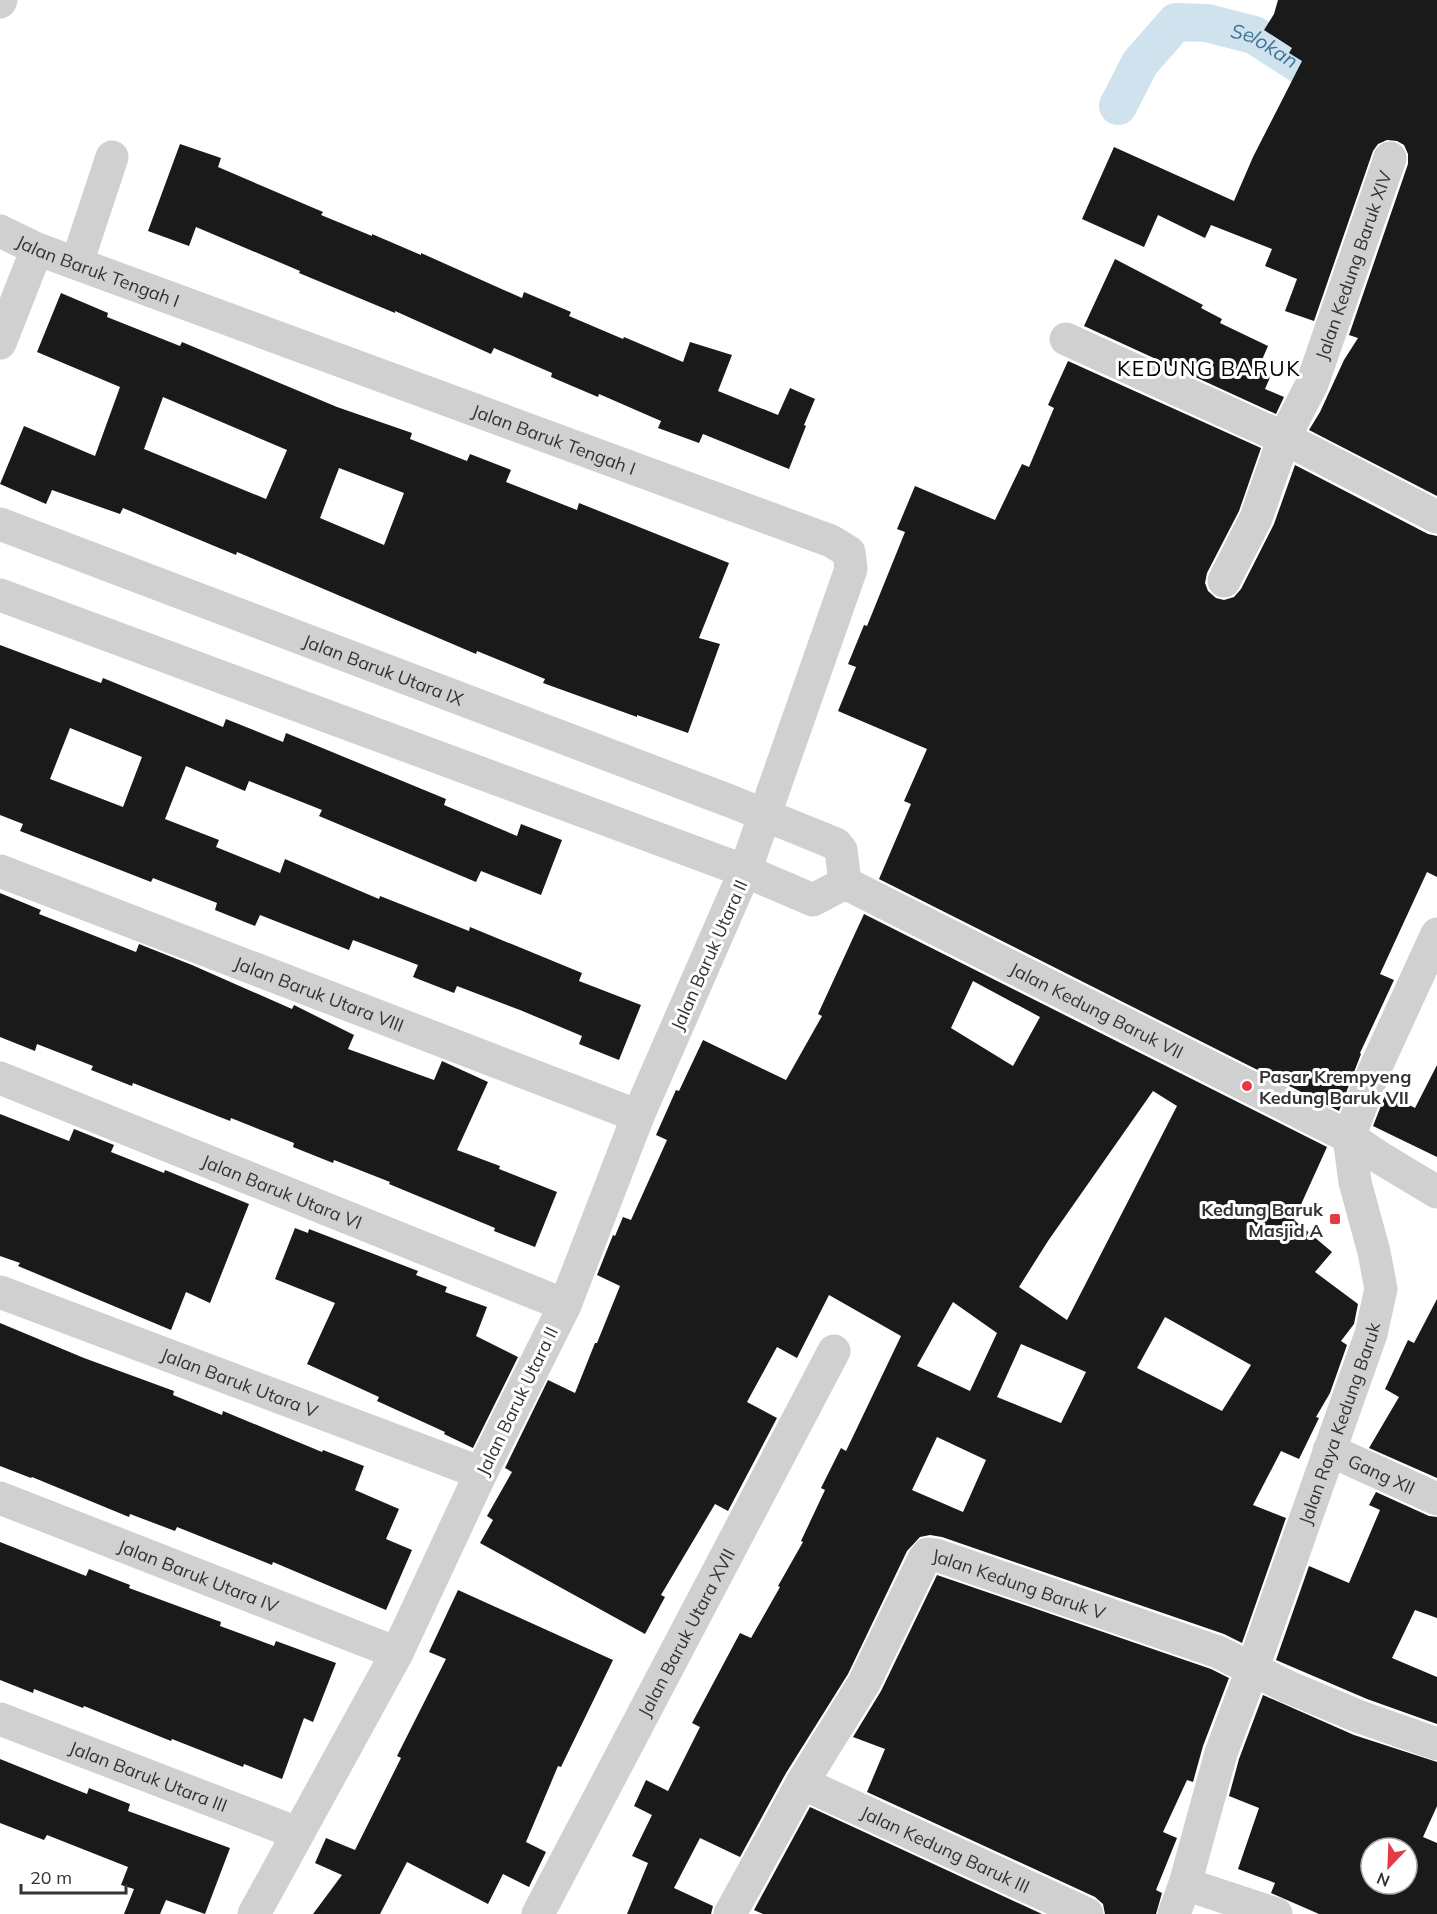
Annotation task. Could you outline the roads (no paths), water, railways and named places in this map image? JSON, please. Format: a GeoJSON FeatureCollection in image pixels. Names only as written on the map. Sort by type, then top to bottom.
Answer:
{"type":"FeatureCollection","features":[{"type":"Feature","properties":{"kind":"street"},"geometry":{"type":"LineString","coordinates":[[77,263],[112,157]]}},
{"type":"Feature","properties":{"kind":"street","name":"Jalan Kedung Baruk XIV"},"geometry":{"type":"LineString","coordinates":[[1224,581],[1256,518],[1284,438],[1312,384],[1390,158]]}},
{"type":"Feature","properties":{"kind":"street","name":"Jalan Baruk Tengah I"},"geometry":{"type":"LineString","coordinates":[[0,231],[37,249],[831,541],[849,552],[851,569],[766,815]]}},
{"type":"Feature","properties":{"kind":"street"},"geometry":{"type":"LineString","coordinates":[[0,343],[37,249]]}},
{"type":"Feature","properties":{"kind":"street"},"geometry":{"type":"LineString","coordinates":[[1066,339],[1284,438],[1437,517]]}},
{"type":"Feature","properties":{"kind":"street","name":"Jalan Baruk Utara IX"},"geometry":{"type":"LineString","coordinates":[[0,524],[766,815]]}},
{"type":"Feature","properties":{"kind":"street"},"geometry":{"type":"LineString","coordinates":[[0,595],[745,871],[813,900],[845,883],[839,846],[766,815]]}},
{"type":"Feature","properties":{"kind":"street","name":"Jalan Baruk Utara II"},"geometry":{"type":"LineString","coordinates":[[254,1914],[397,1653],[481,1473],[565,1305],[638,1116],[745,871],[766,815]]}},
{"type":"Feature","properties":{"kind":"street","name":"Jalan Baruk Utara VIII"},"geometry":{"type":"LineString","coordinates":[[0,871],[638,1116]]}},
{"type":"Feature","properties":{"kind":"street","name":"Jalan Kedung Baruk VII"},"geometry":{"type":"LineString","coordinates":[[845,883],[1349,1137]]}},
{"type":"Feature","properties":{"kind":"street","name":"Jalan Raya Kedung Baruk"},"geometry":{"type":"LineString","coordinates":[[1180,1899],[1221,1753],[1371,1334],[1381,1289],[1374,1252],[1355,1182],[1349,1137],[1374,1071],[1437,934]]}},
{"type":"Feature","properties":{"kind":"street","name":"Jalan Baruk Utara VI"},"geometry":{"type":"LineString","coordinates":[[0,1078],[565,1305]]}},
{"type":"Feature","properties":{"kind":"street"},"geometry":{"type":"LineString","coordinates":[[1349,1137],[1437,1192]]}},
{"type":"Feature","properties":{"kind":"street","name":"Jalan Baruk Utara V"},"geometry":{"type":"LineString","coordinates":[[0,1292],[481,1473]]}},
{"type":"Feature","properties":{"kind":"street","name":"Jalan Baruk Utara XVII"},"geometry":{"type":"LineString","coordinates":[[538,1914],[834,1351]]}},
{"type":"Feature","properties":{"kind":"street","name":"Gang XII"},"geometry":{"type":"LineString","coordinates":[[1329,1450],[1437,1499]]}},
{"type":"Feature","properties":{"kind":"street","name":"Jalan Baruk Utara IV"},"geometry":{"type":"LineString","coordinates":[[0,1498],[397,1653]]}},
{"type":"Feature","properties":{"kind":"street","name":"Jalan Kedung Baruk V"},"geometry":{"type":"LineString","coordinates":[[802,1783],[864,1683],[928,1554],[936,1554],[1218,1652],[1252,1670]]}},
{"type":"Feature","properties":{"kind":"street"},"geometry":{"type":"LineString","coordinates":[[1252,1670],[1359,1717],[1437,1744]]}},
{"type":"Feature","properties":{"kind":"street","name":"Jalan Baruk Utara III"},"geometry":{"type":"LineString","coordinates":[[0,1719],[297,1833]]}},
{"type":"Feature","properties":{"kind":"street"},"geometry":{"type":"LineString","coordinates":[[730,1914],[802,1783]]}},
{"type":"Feature","properties":{"kind":"street","name":"Jalan Kedung Baruk III"},"geometry":{"type":"LineString","coordinates":[[802,1783],[1087,1914]]}},
{"type":"Feature","properties":{"kind":"street"},"geometry":{"type":"LineString","coordinates":[[1180,1899],[1276,1914]]}},
{"type":"Feature","properties":{"kind":"waterway","name":"Selokan"},"geometry":{"type":"LineString","coordinates":[[1118,106],[1140,63],[1176,22],[1207,23],[1254,35],[1344,93]]}},
{"type":"Feature","properties":{"kind":"place","name":"Pasar Krempyeng Kedung Baruk VII"},"geometry":{"type":"Point","coordinates":[1247,1086]}},
{"type":"Feature","properties":{"kind":"place","name":"Kedung Baruk Masjid A"},"geometry":{"type":"Point","coordinates":[1335,1219]}},
{"type":"Feature","properties":{"kind":"district","name":"KEDUNG BARUK"},"geometry":{"type":"Point","coordinates":[1209,368]}}]}
